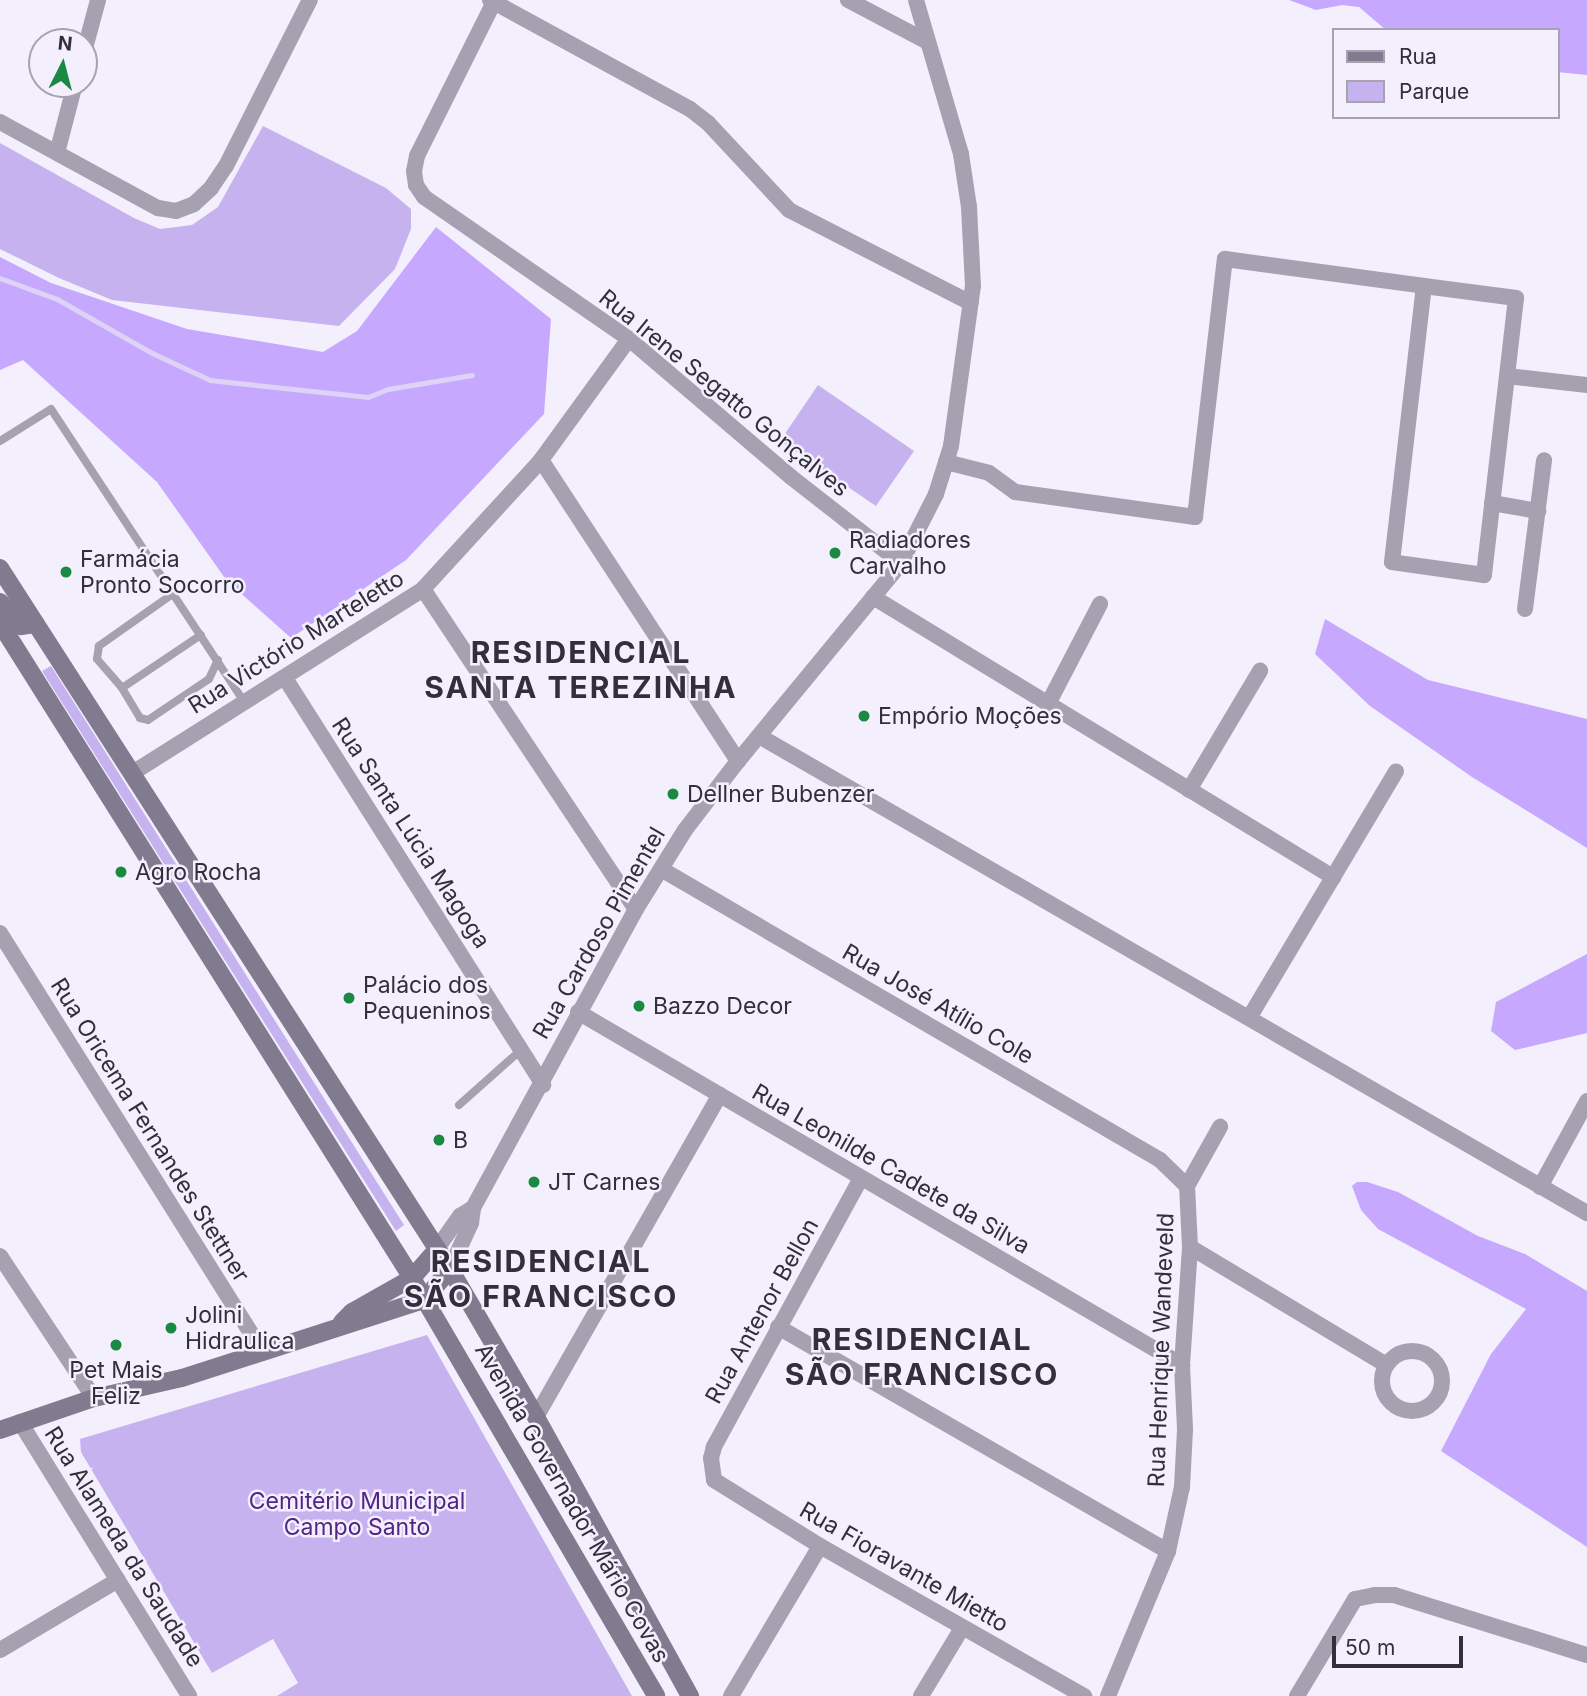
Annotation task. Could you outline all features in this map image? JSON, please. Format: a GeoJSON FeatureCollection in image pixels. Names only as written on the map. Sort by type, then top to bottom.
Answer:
{"type":"FeatureCollection","features":[{"type":"Feature","properties":{"kind":"main road","name":"Avenida Governador Mário Covas"},"geometry":{"type":"LineString","coordinates":[[0,568],[134,772],[450,1269],[537,1417],[690,1696]]}},
{"type":"Feature","properties":{"kind":"main road"},"geometry":{"type":"LineString","coordinates":[[0,602],[21,626],[36,624]]}},
{"type":"Feature","properties":{"kind":"main road","name":"Avenida Governador Mário Covas"},"geometry":{"type":"LineString","coordinates":[[0,622],[412,1278],[656,1696]]}},
{"type":"Feature","properties":{"kind":"main road","name":"Rua Cardoso Pimentel"},"geometry":{"type":"LineString","coordinates":[[337,1326],[352,1312],[412,1278],[436,1250]]}},
{"type":"Feature","properties":{"kind":"main road","name":"Rua Cardoso Pimentel"},"geometry":{"type":"LineString","coordinates":[[0,1430],[94,1398],[182,1378],[262,1350],[424,1300],[450,1269]]}},
{"type":"Feature","properties":{"kind":"street"},"geometry":{"type":"LineString","coordinates":[[90,28],[98,0]]}},
{"type":"Feature","properties":{"kind":"street"},"geometry":{"type":"LineString","coordinates":[[0,122],[158,208],[176,211],[194,204],[211,188],[226,166],[310,0]]}},
{"type":"Feature","properties":{"kind":"street"},"geometry":{"type":"LineString","coordinates":[[848,0],[928,42]]}},
{"type":"Feature","properties":{"kind":"street","name":"Rua Cardoso Pimentel"},"geometry":{"type":"LineString","coordinates":[[450,1269],[471,1223],[473,1208],[543,1085],[578,1012],[661,869],[738,761],[901,564],[936,494],[960,399],[971,303],[969,207],[961,153],[916,0]]}},
{"type":"Feature","properties":{"kind":"street"},"geometry":{"type":"LineString","coordinates":[[492,1],[690,109],[708,123],[789,210],[971,303]]}},
{"type":"Feature","properties":{"kind":"street","name":"Rua Irene Segatto Gonçalves"},"geometry":{"type":"LineString","coordinates":[[492,1],[417,156],[414,171],[416,185],[424,197],[629,340],[791,477],[901,564]]}},
{"type":"Feature","properties":{"kind":"street"},"geometry":{"type":"LineString","coordinates":[[57,153],[71,98]]}},
{"type":"Feature","properties":{"kind":"street"},"geometry":{"type":"LineString","coordinates":[[946,462],[989,473],[1015,492],[1195,517],[1225,259],[1516,298],[1484,575],[1392,562],[1424,286]]}},
{"type":"Feature","properties":{"kind":"street","name":"Rua Victório Marteletto"},"geometry":{"type":"LineString","coordinates":[[134,772],[423,589],[541,460],[629,340]]}},
{"type":"Feature","properties":{"kind":"street"},"geometry":{"type":"LineString","coordinates":[[1507,376],[1587,386]]}},
{"type":"Feature","properties":{"kind":"street"},"geometry":{"type":"LineString","coordinates":[[541,460],[738,761]]}},
{"type":"Feature","properties":{"kind":"street"},"geometry":{"type":"LineString","coordinates":[[1525,609],[1544,460]]}},
{"type":"Feature","properties":{"kind":"street"},"geometry":{"type":"LineString","coordinates":[[1492,503],[1538,511]]}},
{"type":"Feature","properties":{"kind":"street"},"geometry":{"type":"LineString","coordinates":[[423,589],[636,909]]}},
{"type":"Feature","properties":{"kind":"street"},"geometry":{"type":"LineString","coordinates":[[873,597],[1333,877]]}},
{"type":"Feature","properties":{"kind":"street"},"geometry":{"type":"LineString","coordinates":[[1048,704],[1100,604]]}},
{"type":"Feature","properties":{"kind":"street"},"geometry":{"type":"LineString","coordinates":[[1189,790],[1259,671]]}},
{"type":"Feature","properties":{"kind":"street","name":"Rua Santa Lúcia Magoga"},"geometry":{"type":"LineString","coordinates":[[285,678],[543,1085]]}},
{"type":"Feature","properties":{"kind":"street"},"geometry":{"type":"LineString","coordinates":[[759,736],[1587,1213]]}},
{"type":"Feature","properties":{"kind":"street"},"geometry":{"type":"LineString","coordinates":[[1249,1018],[1396,771]]}},
{"type":"Feature","properties":{"kind":"street","name":"Rua José Atílio Cole"},"geometry":{"type":"LineString","coordinates":[[661,869],[1160,1160],[1187,1186]]}},
{"type":"Feature","properties":{"kind":"street","name":"Rua Oricema Fernandes Stettner"},"geometry":{"type":"LineString","coordinates":[[0,933],[262,1350]]}},
{"type":"Feature","properties":{"kind":"street","name":"Rua Leonilde Cadete da Silva"},"geometry":{"type":"LineString","coordinates":[[578,1012],[1182,1365]]}},
{"type":"Feature","properties":{"kind":"street"},"geometry":{"type":"LineString","coordinates":[[537,1417],[720,1095]]}},
{"type":"Feature","properties":{"kind":"street"},"geometry":{"type":"LineString","coordinates":[[1539,1187],[1587,1101]]}},
{"type":"Feature","properties":{"kind":"street","name":"Rua Henrique Wandeveld"},"geometry":{"type":"LineString","coordinates":[[1108,1696],[1168,1551],[1182,1487],[1185,1429],[1182,1365],[1190,1247],[1187,1186],[1220,1127]]}},
{"type":"Feature","properties":{"kind":"street","name":"Rua Antenor Bellon"},"geometry":{"type":"LineString","coordinates":[[711,1470],[714,1447],[861,1178]]}},
{"type":"Feature","properties":{"kind":"street","name":"Rua Cardoso Pimentel"},"geometry":{"type":"LineString","coordinates":[[436,1250],[460,1216],[473,1208]]}},
{"type":"Feature","properties":{"kind":"street"},"geometry":{"type":"LineString","coordinates":[[1190,1247],[1385,1365]]}},
{"type":"Feature","properties":{"kind":"street"},"geometry":{"type":"LineString","coordinates":[[0,1256],[94,1398]]}},
{"type":"Feature","properties":{"kind":"street"},"geometry":{"type":"LineString","coordinates":[[778,1327],[1168,1551]]}},
{"type":"Feature","properties":{"kind":"street","name":"Rua Alameda da Saudade"},"geometry":{"type":"LineString","coordinates":[[20,1422],[189,1696]]}},
{"type":"Feature","properties":{"kind":"street","name":"Rua Fioravante Mietto"},"geometry":{"type":"LineString","coordinates":[[711,1470],[714,1480],[820,1546],[1084,1696]]}},
{"type":"Feature","properties":{"kind":"street"},"geometry":{"type":"LineString","coordinates":[[731,1696],[820,1546]]}},
{"type":"Feature","properties":{"kind":"street"},"geometry":{"type":"LineString","coordinates":[[0,1650],[118,1580]]}},
{"type":"Feature","properties":{"kind":"street"},"geometry":{"type":"LineString","coordinates":[[1297,1696],[1355,1599],[1376,1595],[1394,1595],[1587,1656]]}},
{"type":"Feature","properties":{"kind":"street"},"geometry":{"type":"LineString","coordinates":[[921,1696],[962,1629]]}},
{"type":"Feature","properties":{"kind":"lane"},"geometry":{"type":"LineString","coordinates":[[0,441],[51,409],[245,703]]}},
{"type":"Feature","properties":{"kind":"lane"},"geometry":{"type":"LineString","coordinates":[[174,593],[99,646],[97,659],[122,688],[140,718],[148,720],[209,679],[218,660]]}},
{"type":"Feature","properties":{"kind":"lane"},"geometry":{"type":"LineString","coordinates":[[122,688],[201,635]]}},
{"type":"Feature","properties":{"kind":"lane"},"geometry":{"type":"LineString","coordinates":[[460,1105],[521,1050]]}},
{"type":"Feature","properties":{"kind":"green space"},"geometry":{"type":"Polygon","coordinates":[[[263,126],[386,188],[411,209],[411,229],[395,269],[339,326],[112,300],[0,249],[0,143],[134,218],[160,229],[192,225],[218,207],[263,126]]]}},
{"type":"Feature","properties":{"kind":"green space"},"geometry":{"type":"Polygon","coordinates":[[[818,385],[914,451],[876,506],[780,441],[818,385]]]}},
{"type":"Feature","properties":{"kind":"green space"},"geometry":{"type":"Polygon","coordinates":[[[51,666],[404,1225],[396,1231],[42,671],[51,666]]]}},
{"type":"Feature","properties":{"kind":"green space","name":"Cemitério Municipal Campo Santo"},"geometry":{"type":"Polygon","coordinates":[[[427,1335],[632,1696],[277,1696],[298,1683],[273,1639],[212,1673],[81,1452],[80,1439],[427,1335]]]}},
{"type":"Feature","properties":{"kind":"shaded area"},"geometry":{"type":"Polygon","coordinates":[[[1289,0],[1587,0],[1587,75],[1559,72],[1559,28],[1384,28],[1359,7],[1342,5],[1316,10],[1289,0]]]}},
{"type":"Feature","properties":{"kind":"shaded area"},"geometry":{"type":"Polygon","coordinates":[[[436,227],[551,319],[544,414],[406,560],[291,638],[227,581],[157,482],[23,360],[0,370],[0,257],[51,283],[187,329],[323,352],[357,331],[436,227]]]}},
{"type":"Feature","properties":{"kind":"shaded area"},"geometry":{"type":"Polygon","coordinates":[[[1325,619],[1428,680],[1587,719],[1587,848],[1472,777],[1370,706],[1315,654],[1325,619]]]}},
{"type":"Feature","properties":{"kind":"shaded area"},"geometry":{"type":"Polygon","coordinates":[[[1587,954],[1587,1033],[1515,1050],[1491,1031],[1496,1002],[1587,954]]]}},
{"type":"Feature","properties":{"kind":"shaded area"},"geometry":{"type":"Polygon","coordinates":[[[1357,1182],[1367,1182],[1398,1192],[1478,1236],[1525,1254],[1587,1291],[1587,1547],[1441,1451],[1491,1354],[1526,1309],[1378,1229],[1361,1210],[1352,1186],[1357,1182]]]}},
{"type":"Feature","properties":{"kind":"waterway"},"geometry":{"type":"LineString","coordinates":[[0,278],[57,299],[152,353],[210,380],[368,397],[388,389],[472,375]]}},
{"type":"Feature","properties":{"kind":"place","name":"Radiadores Carvalho"},"geometry":{"type":"Point","coordinates":[835,553]}},
{"type":"Feature","properties":{"kind":"place","name":"Farmácia Pronto Socorro"},"geometry":{"type":"Point","coordinates":[66,572]}},
{"type":"Feature","properties":{"kind":"place","name":"Empório Moções"},"geometry":{"type":"Point","coordinates":[864,716]}},
{"type":"Feature","properties":{"kind":"place","name":"Dellner Bubenzer"},"geometry":{"type":"Point","coordinates":[673,794]}},
{"type":"Feature","properties":{"kind":"place","name":"Agro Rocha"},"geometry":{"type":"Point","coordinates":[121,872]}},
{"type":"Feature","properties":{"kind":"place","name":"Palácio dos Pequeninos"},"geometry":{"type":"Point","coordinates":[349,998]}},
{"type":"Feature","properties":{"kind":"place","name":"Bazzo Decor"},"geometry":{"type":"Point","coordinates":[639,1006]}},
{"type":"Feature","properties":{"kind":"place","name":"B"},"geometry":{"type":"Point","coordinates":[439,1140]}},
{"type":"Feature","properties":{"kind":"place","name":"JT Carnes"},"geometry":{"type":"Point","coordinates":[534,1182]}},
{"type":"Feature","properties":{"kind":"place","name":"Jolini Hidraulica"},"geometry":{"type":"Point","coordinates":[171,1328]}},
{"type":"Feature","properties":{"kind":"place","name":"Pet Mais Feliz"},"geometry":{"type":"Point","coordinates":[116,1345]}},
{"type":"Feature","properties":{"kind":"district","name":"RESIDENCIAL SANTA TEREZINHA"},"geometry":{"type":"Point","coordinates":[581,669]}},
{"type":"Feature","properties":{"kind":"district","name":"RESIDENCIAL SÃO FRANCISCO"},"geometry":{"type":"Point","coordinates":[541,1278]}},
{"type":"Feature","properties":{"kind":"district","name":"RESIDENCIAL SÃO FRANCISCO"},"geometry":{"type":"Point","coordinates":[922,1356]}}]}
